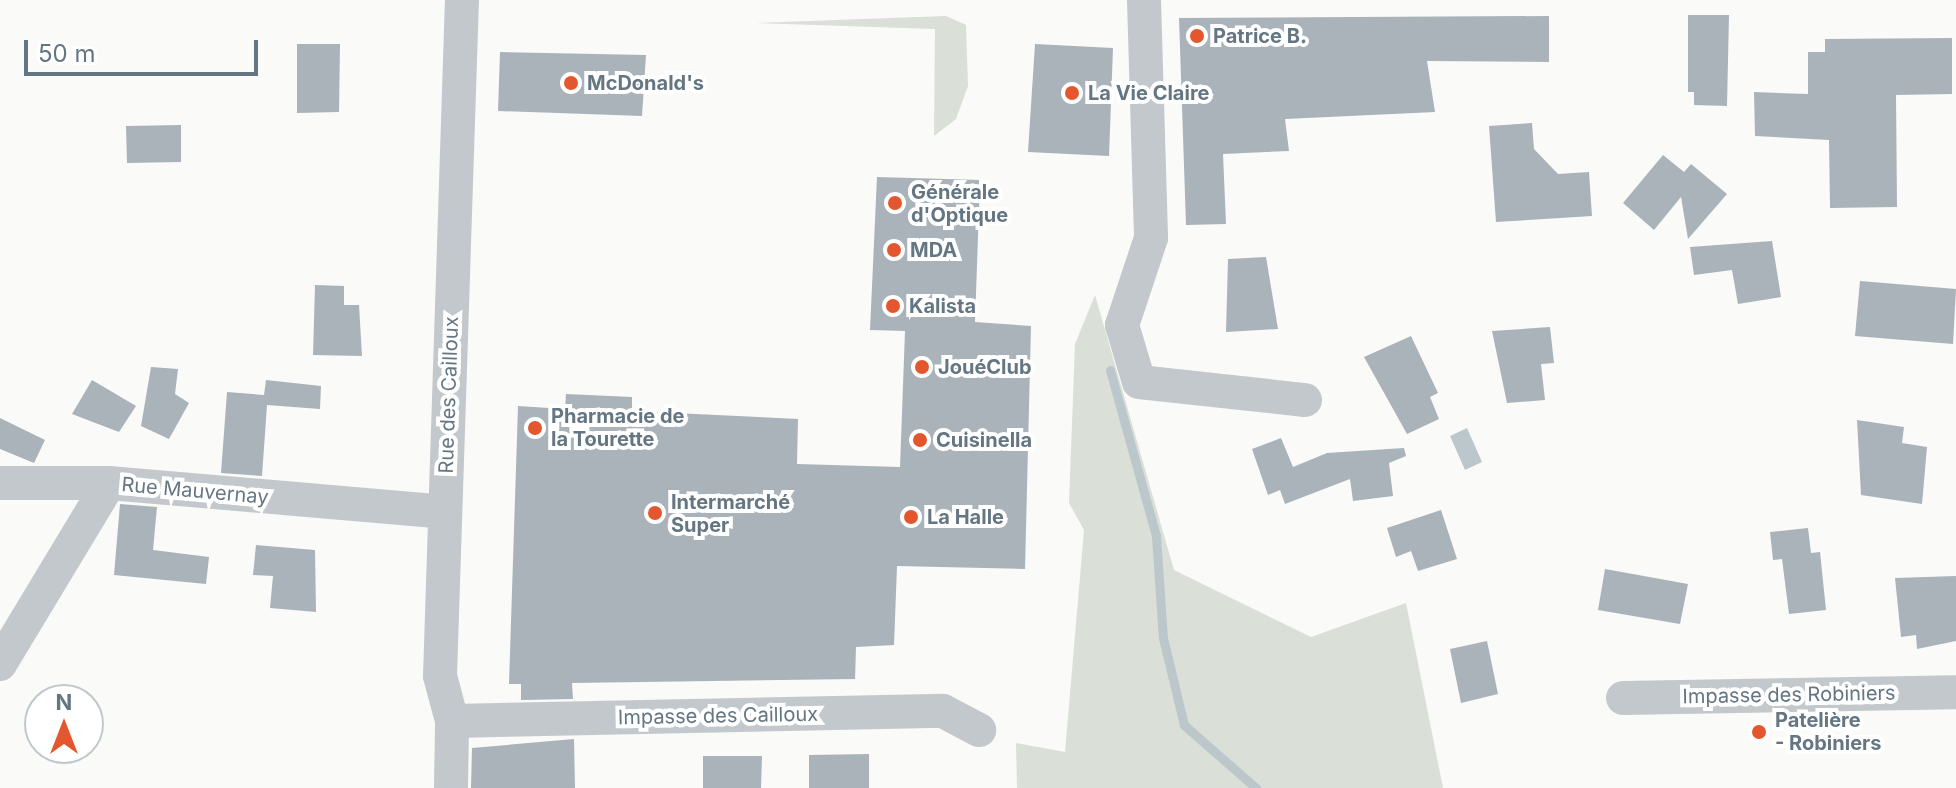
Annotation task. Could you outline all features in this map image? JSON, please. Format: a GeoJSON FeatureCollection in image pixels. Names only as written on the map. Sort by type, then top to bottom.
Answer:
{"type":"FeatureCollection","features":[{"type":"Feature","properties":{"kind":"street","name":"Rue des Cailloux"},"geometry":{"type":"LineString","coordinates":[[451,788],[452,721],[440,676],[462,0]]}},
{"type":"Feature","properties":{"kind":"street"},"geometry":{"type":"LineString","coordinates":[[1144,0],[1151,238],[1122,325],[1139,382],[1305,400]]}},
{"type":"Feature","properties":{"kind":"street"},"geometry":{"type":"LineString","coordinates":[[0,483],[109,483]]}},
{"type":"Feature","properties":{"kind":"street","name":"Rue Mauvernay"},"geometry":{"type":"LineString","coordinates":[[0,664],[109,483],[444,512]]}},
{"type":"Feature","properties":{"kind":"street","name":"Impasse des Robiniers"},"geometry":{"type":"LineString","coordinates":[[1623,698],[1956,692]]}},
{"type":"Feature","properties":{"kind":"street","name":"Impasse des Cailloux"},"geometry":{"type":"LineString","coordinates":[[452,721],[943,711],[979,730]]}},
{"type":"Feature","properties":{"kind":"shaded area"},"geometry":{"type":"Polygon","coordinates":[[[946,16],[966,25],[968,86],[956,119],[934,136],[935,29],[756,23],[946,16]]]}},
{"type":"Feature","properties":{"kind":"shaded area"},"geometry":{"type":"Polygon","coordinates":[[[1095,295],[1174,570],[1311,637],[1406,603],[1443,788],[1017,788],[1016,743],[1065,752],[1084,530],[1069,503],[1075,344],[1095,295]]]}},
{"type":"Feature","properties":{"kind":"shaded area"},"geometry":{"type":"Polygon","coordinates":[[[1467,428],[1482,462],[1465,470],[1450,436],[1467,428]]]}},
{"type":"Feature","properties":{"kind":"building"},"geometry":{"type":"Polygon","coordinates":[[[1688,15],[1729,15],[1727,106],[1694,105],[1694,92],[1688,92],[1688,15]]]}},
{"type":"Feature","properties":{"kind":"building"},"geometry":{"type":"Polygon","coordinates":[[[1549,16],[1549,62],[1427,61],[1435,112],[1285,119],[1289,151],[1223,154],[1226,224],[1186,225],[1179,18],[1549,16]]]}},
{"type":"Feature","properties":{"kind":"building"},"geometry":{"type":"Polygon","coordinates":[[[1952,38],[1952,94],[1896,95],[1897,207],[1830,208],[1829,140],[1755,136],[1754,92],[1808,94],[1808,52],[1825,52],[1825,39],[1952,38]]]}},
{"type":"Feature","properties":{"kind":"building"},"geometry":{"type":"Polygon","coordinates":[[[297,44],[340,44],[339,112],[297,113],[297,44]]]}},
{"type":"Feature","properties":{"kind":"building","name":"La Vie Claire"},"geometry":{"type":"Polygon","coordinates":[[[1035,44],[1113,48],[1109,156],[1028,152],[1035,44]]]}},
{"type":"Feature","properties":{"kind":"building","name":"McDonald's"},"geometry":{"type":"Polygon","coordinates":[[[500,52],[646,55],[642,116],[498,111],[500,52]]]}},
{"type":"Feature","properties":{"kind":"building"},"geometry":{"type":"Polygon","coordinates":[[[1532,123],[1534,149],[1558,174],[1589,172],[1592,216],[1496,222],[1489,126],[1532,123]]]}},
{"type":"Feature","properties":{"kind":"building"},"geometry":{"type":"Polygon","coordinates":[[[181,125],[181,162],[127,163],[126,126],[181,125]]]}},
{"type":"Feature","properties":{"kind":"building"},"geometry":{"type":"Polygon","coordinates":[[[1663,155],[1684,172],[1691,164],[1727,194],[1688,239],[1681,197],[1654,230],[1623,203],[1663,155]]]}},
{"type":"Feature","properties":{"kind":"building"},"geometry":{"type":"Polygon","coordinates":[[[877,177],[980,180],[975,322],[1031,326],[1025,569],[897,566],[894,645],[856,647],[855,679],[572,683],[573,699],[521,700],[521,684],[509,684],[518,406],[565,409],[566,394],[632,397],[632,411],[798,419],[797,464],[900,467],[905,331],[870,330],[877,177]]]}},
{"type":"Feature","properties":{"kind":"building"},"geometry":{"type":"Polygon","coordinates":[[[1772,241],[1781,297],[1738,304],[1732,270],[1694,275],[1690,247],[1772,241]]]}},
{"type":"Feature","properties":{"kind":"building"},"geometry":{"type":"Polygon","coordinates":[[[1266,257],[1278,329],[1226,332],[1228,259],[1266,257]]]}},
{"type":"Feature","properties":{"kind":"building"},"geometry":{"type":"Polygon","coordinates":[[[1860,281],[1956,289],[1953,344],[1855,336],[1860,281]]]}},
{"type":"Feature","properties":{"kind":"building"},"geometry":{"type":"Polygon","coordinates":[[[315,285],[344,286],[344,305],[359,305],[362,356],[313,355],[315,285]]]}},
{"type":"Feature","properties":{"kind":"building"},"geometry":{"type":"Polygon","coordinates":[[[1550,327],[1554,363],[1541,364],[1545,400],[1507,403],[1492,331],[1550,327]]]}},
{"type":"Feature","properties":{"kind":"building"},"geometry":{"type":"Polygon","coordinates":[[[1411,336],[1438,393],[1430,397],[1439,419],[1407,434],[1364,357],[1411,336]]]}},
{"type":"Feature","properties":{"kind":"building"},"geometry":{"type":"Polygon","coordinates":[[[151,367],[178,369],[175,394],[189,403],[169,439],[141,426],[151,367]]]}},
{"type":"Feature","properties":{"kind":"building"},"geometry":{"type":"Polygon","coordinates":[[[92,380],[136,406],[119,432],[72,414],[92,380]]]}},
{"type":"Feature","properties":{"kind":"building"},"geometry":{"type":"Polygon","coordinates":[[[266,380],[321,386],[320,409],[267,405],[262,476],[221,473],[227,392],[264,395],[266,380]]]}},
{"type":"Feature","properties":{"kind":"building"},"geometry":{"type":"Polygon","coordinates":[[[0,418],[45,440],[34,463],[0,449],[0,418]]]}},
{"type":"Feature","properties":{"kind":"building"},"geometry":{"type":"Polygon","coordinates":[[[1857,420],[1904,427],[1902,443],[1927,447],[1922,504],[1861,495],[1857,420]]]}},
{"type":"Feature","properties":{"kind":"building"},"geometry":{"type":"Polygon","coordinates":[[[1281,438],[1293,467],[1327,453],[1404,448],[1406,456],[1389,463],[1393,496],[1353,501],[1350,479],[1285,504],[1280,490],[1268,495],[1252,449],[1281,438]]]}},
{"type":"Feature","properties":{"kind":"building"},"geometry":{"type":"Polygon","coordinates":[[[120,504],[157,507],[153,550],[209,557],[206,584],[114,575],[120,504]]]}},
{"type":"Feature","properties":{"kind":"building"},"geometry":{"type":"Polygon","coordinates":[[[1441,510],[1457,559],[1418,571],[1411,551],[1396,557],[1387,528],[1441,510]]]}},
{"type":"Feature","properties":{"kind":"building"},"geometry":{"type":"Polygon","coordinates":[[[1808,528],[1811,553],[1820,552],[1826,610],[1789,614],[1782,559],[1773,560],[1770,532],[1808,528]]]}},
{"type":"Feature","properties":{"kind":"building"},"geometry":{"type":"Polygon","coordinates":[[[256,545],[315,550],[316,612],[270,608],[273,576],[253,575],[256,545]]]}},
{"type":"Feature","properties":{"kind":"building"},"geometry":{"type":"Polygon","coordinates":[[[1605,569],[1688,584],[1680,624],[1598,610],[1605,569]]]}},
{"type":"Feature","properties":{"kind":"building"},"geometry":{"type":"Polygon","coordinates":[[[1956,576],[1956,641],[1917,649],[1916,635],[1901,637],[1895,578],[1956,576]]]}},
{"type":"Feature","properties":{"kind":"building"},"geometry":{"type":"Polygon","coordinates":[[[1487,641],[1498,694],[1461,703],[1450,649],[1487,641]]]}},
{"type":"Feature","properties":{"kind":"building"},"geometry":{"type":"Polygon","coordinates":[[[574,739],[575,788],[471,788],[472,748],[574,739]]]}},
{"type":"Feature","properties":{"kind":"building"},"geometry":{"type":"Polygon","coordinates":[[[869,754],[869,788],[809,788],[809,755],[869,754]]]}},
{"type":"Feature","properties":{"kind":"building"},"geometry":{"type":"Polygon","coordinates":[[[703,756],[762,756],[761,788],[703,788],[703,756]]]}},
{"type":"Feature","properties":{"kind":"waterway"},"geometry":{"type":"LineString","coordinates":[[1110,370],[1156,536],[1163,638],[1184,725],[1256,788]]}},
{"type":"Feature","properties":{"kind":"place","name":"Patrice B."},"geometry":{"type":"Point","coordinates":[1197,36]}},
{"type":"Feature","properties":{"kind":"place","name":"McDonald's"},"geometry":{"type":"Point","coordinates":[571,83]}},
{"type":"Feature","properties":{"kind":"place","name":"La Vie Claire"},"geometry":{"type":"Point","coordinates":[1072,93]}},
{"type":"Feature","properties":{"kind":"place","name":"Générale d'Optique"},"geometry":{"type":"Point","coordinates":[895,203]}},
{"type":"Feature","properties":{"kind":"place","name":"MDA"},"geometry":{"type":"Point","coordinates":[894,250]}},
{"type":"Feature","properties":{"kind":"place","name":"Kalista"},"geometry":{"type":"Point","coordinates":[893,306]}},
{"type":"Feature","properties":{"kind":"place","name":"JouéClub"},"geometry":{"type":"Point","coordinates":[922,367]}},
{"type":"Feature","properties":{"kind":"place","name":"Pharmacie de la Tourette"},"geometry":{"type":"Point","coordinates":[535,428]}},
{"type":"Feature","properties":{"kind":"place","name":"Cuisinella"},"geometry":{"type":"Point","coordinates":[920,440]}},
{"type":"Feature","properties":{"kind":"place","name":"Intermarché Super"},"geometry":{"type":"Point","coordinates":[655,513]}},
{"type":"Feature","properties":{"kind":"place","name":"La Halle"},"geometry":{"type":"Point","coordinates":[911,517]}},
{"type":"Feature","properties":{"kind":"place","name":"Patelière - Robiniers"},"geometry":{"type":"Point","coordinates":[1759,732]}}]}
